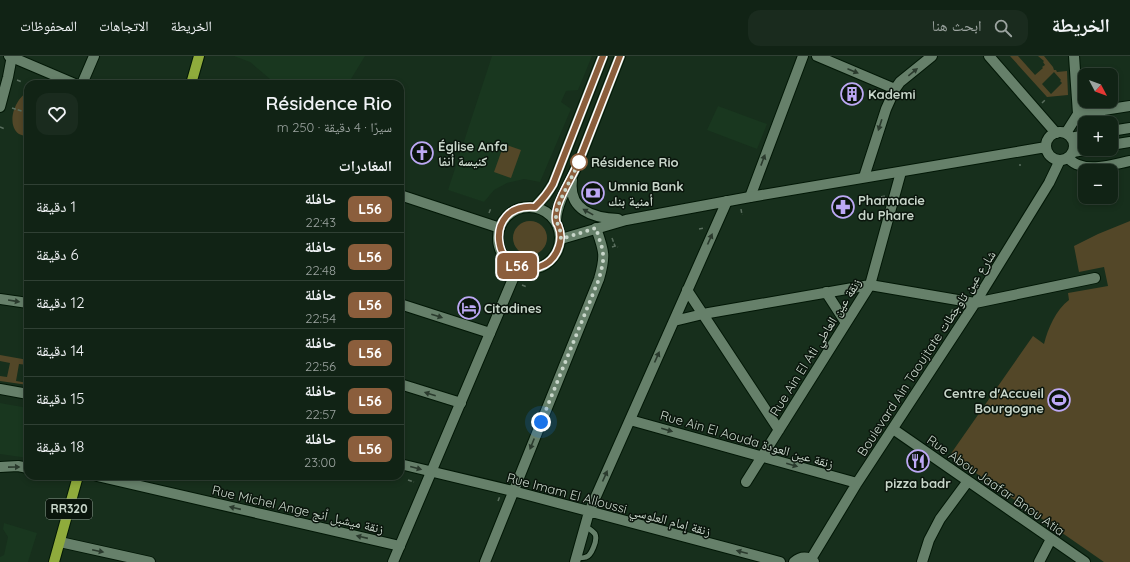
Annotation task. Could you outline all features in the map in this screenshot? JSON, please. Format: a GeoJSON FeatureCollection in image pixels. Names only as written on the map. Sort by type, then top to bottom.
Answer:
{"type":"FeatureCollection","features":[{"type":"Feature","properties":{"kind":"main road"},"geometry":{"type":"LineString","coordinates":[[192,80],[199,56]]}},
{"type":"Feature","properties":{"kind":"main road","name":"RR320"},"geometry":{"type":"LineString","coordinates":[[54,562],[77,480]]}},
{"type":"Feature","properties":{"kind":"street"},"geometry":{"type":"LineString","coordinates":[[0,106],[8,77],[11,56],[66,80]]}},
{"type":"Feature","properties":{"kind":"street"},"geometry":{"type":"LineString","coordinates":[[84,80],[94,56]]}},
{"type":"Feature","properties":{"kind":"street"},"geometry":{"type":"LineString","coordinates":[[535,207],[546,195],[553,184],[603,56]]}},
{"type":"Feature","properties":{"kind":"street"},"geometry":{"type":"LineString","coordinates":[[556,220],[547,212],[535,207],[524,207],[514,211],[505,218],[500,228],[498,240],[501,250],[508,260],[518,267],[529,269],[543,266],[548,263],[557,252],[561,239],[560,230],[556,220],[556,212],[573,176],[620,56]]}},
{"type":"Feature","properties":{"kind":"street"},"geometry":{"type":"LineString","coordinates":[[750,197],[803,56]]}},
{"type":"Feature","properties":{"kind":"street"},"geometry":{"type":"LineString","coordinates":[[817,56],[895,89]]}},
{"type":"Feature","properties":{"kind":"street"},"geometry":{"type":"LineString","coordinates":[[864,177],[886,109],[895,89],[900,82],[932,56]]}},
{"type":"Feature","properties":{"kind":"street"},"geometry":{"type":"LineString","coordinates":[[989,56],[1074,144],[1067,157]]}},
{"type":"Feature","properties":{"kind":"street"},"geometry":{"type":"LineString","coordinates":[[1064,135],[1078,114],[1074,56]]}},
{"type":"Feature","properties":{"kind":"street"},"geometry":{"type":"LineString","coordinates":[[1078,114],[1130,106]]}},
{"type":"Feature","properties":{"kind":"street"},"geometry":{"type":"LineString","coordinates":[[1118,130],[1130,128]]}},
{"type":"Feature","properties":{"kind":"street"},"geometry":{"type":"LineString","coordinates":[[1078,135],[1053,134],[1048,140],[1046,147],[1052,158],[1067,157],[1078,153]]}},
{"type":"Feature","properties":{"kind":"street"},"geometry":{"type":"LineString","coordinates":[[1118,144],[1130,142]]}},
{"type":"Feature","properties":{"kind":"street"},"geometry":{"type":"LineString","coordinates":[[561,239],[626,220],[864,177],[1046,147]]}},
{"type":"Feature","properties":{"kind":"street"},"geometry":{"type":"LineString","coordinates":[[1067,157],[1078,165],[1089,167],[1130,161]]}},
{"type":"Feature","properties":{"kind":"street","name":"Boulevard Ain Taoujtate شارع عين تاوجطات"},"geometry":{"type":"LineString","coordinates":[[812,561],[857,483],[975,303],[1049,183],[1067,157]]}},
{"type":"Feature","properties":{"kind":"street","name":"Rue Ain El Ati زنقة عين العاطي"},"geometry":{"type":"LineString","coordinates":[[746,482],[870,285],[901,172]]}},
{"type":"Feature","properties":{"kind":"street"},"geometry":{"type":"LineString","coordinates":[[573,176],[573,197],[581,208],[592,215],[626,220]]}},
{"type":"Feature","properties":{"kind":"street"},"geometry":{"type":"LineString","coordinates":[[404,196],[500,228]]}},
{"type":"Feature","properties":{"kind":"street"},"geometry":{"type":"LineString","coordinates":[[575,560],[589,512],[727,201]]}},
{"type":"Feature","properties":{"kind":"street"},"geometry":{"type":"LineString","coordinates":[[485,562],[599,279],[603,263],[603,251],[596,228]]}},
{"type":"Feature","properties":{"kind":"street"},"geometry":{"type":"LineString","coordinates":[[393,562],[518,267]]}},
{"type":"Feature","properties":{"kind":"street"},"geometry":{"type":"LineString","coordinates":[[674,320],[870,285],[975,303],[1094,278]]}},
{"type":"Feature","properties":{"kind":"street"},"geometry":{"type":"LineString","coordinates":[[688,290],[779,430]]}},
{"type":"Feature","properties":{"kind":"street"},"geometry":{"type":"LineString","coordinates":[[826,292],[846,323]]}},
{"type":"Feature","properties":{"kind":"street"},"geometry":{"type":"LineString","coordinates":[[0,299],[24,302]]}},
{"type":"Feature","properties":{"kind":"street"},"geometry":{"type":"LineString","coordinates":[[404,305],[490,333]]}},
{"type":"Feature","properties":{"kind":"street"},"geometry":{"type":"LineString","coordinates":[[404,385],[461,403]]}},
{"type":"Feature","properties":{"kind":"street"},"geometry":{"type":"LineString","coordinates":[[0,389],[24,393]]}},
{"type":"Feature","properties":{"kind":"street","name":"Rue Ain El Aouda زنقة عين العودة"},"geometry":{"type":"LineString","coordinates":[[630,420],[857,483]]}},
{"type":"Feature","properties":{"kind":"street","name":"Rue Abou Jaafar Bnou Atia"},"geometry":{"type":"LineString","coordinates":[[893,429],[1085,562]]}},
{"type":"Feature","properties":{"kind":"street","name":"Rue Imam El Alloussi زنقة إمام العلوسي"},"geometry":{"type":"LineString","coordinates":[[404,465],[513,491],[780,562]]}},
{"type":"Feature","properties":{"kind":"street"},"geometry":{"type":"LineString","coordinates":[[0,467],[24,467]]}},
{"type":"Feature","properties":{"kind":"street","name":"Rue Michel Ange زنقة ميشبل أنج"},"geometry":{"type":"LineString","coordinates":[[114,480],[400,546]]}},
{"type":"Feature","properties":{"kind":"street"},"geometry":{"type":"LineString","coordinates":[[922,562],[929,540],[940,518],[968,481]]}},
{"type":"Feature","properties":{"kind":"street"},"geometry":{"type":"LineString","coordinates":[[1039,562],[1051,539]]}},
{"type":"Feature","properties":{"kind":"street"},"geometry":{"type":"LineString","coordinates":[[60,542],[150,562]]}},
{"type":"Feature","properties":{"kind":"street"},"geometry":{"type":"LineString","coordinates":[[794,562],[802,557],[812,561]]}},
{"type":"Feature","properties":{"kind":"path"},"geometry":{"type":"LineString","coordinates":[[17,80],[22,82]]}},
{"type":"Feature","properties":{"kind":"path"},"geometry":{"type":"LineString","coordinates":[[1042,103],[1045,100]]}},
{"type":"Feature","properties":{"kind":"path"},"geometry":{"type":"LineString","coordinates":[[12,108],[24,112]]}},
{"type":"Feature","properties":{"kind":"path"},"geometry":{"type":"LineString","coordinates":[[0,127],[5,129]]}},
{"type":"Feature","properties":{"kind":"path"},"geometry":{"type":"LineString","coordinates":[[489,213],[491,208]]}},
{"type":"Feature","properties":{"kind":"path"},"geometry":{"type":"LineString","coordinates":[[741,209],[742,215]]}},
{"type":"Feature","properties":{"kind":"path"},"geometry":{"type":"LineString","coordinates":[[699,229],[706,228]]}},
{"type":"Feature","properties":{"kind":"path"},"geometry":{"type":"LineString","coordinates":[[612,238],[615,246],[618,247]]}},
{"type":"Feature","properties":{"kind":"path"},"geometry":{"type":"LineString","coordinates":[[496,275],[502,277]]}},
{"type":"Feature","properties":{"kind":"path"},"geometry":{"type":"LineString","coordinates":[[522,285],[527,287]]}},
{"type":"Feature","properties":{"kind":"path"},"geometry":{"type":"LineString","coordinates":[[950,313],[953,306]]}},
{"type":"Feature","properties":{"kind":"path"},"geometry":{"type":"LineString","coordinates":[[753,442],[757,444]]}},
{"type":"Feature","properties":{"kind":"path"},"geometry":{"type":"LineString","coordinates":[[408,480],[414,482]]}},
{"type":"Feature","properties":{"kind":"path"},"geometry":{"type":"LineString","coordinates":[[498,501],[500,496]]}},
{"type":"Feature","properties":{"kind":"shaded area"},"geometry":{"type":"Polygon","coordinates":[[[234,56],[365,56],[350,80],[271,80],[250,62],[234,56]]]}},
{"type":"Feature","properties":{"kind":"shaded area"},"geometry":{"type":"Polygon","coordinates":[[[492,56],[592,56],[578,90],[566,91],[561,102],[571,109],[540,182],[524,179],[507,183],[494,190],[484,202],[448,190],[492,56]]]}},
{"type":"Feature","properties":{"kind":"shaded area"},"geometry":{"type":"Polygon","coordinates":[[[1010,56],[1018,56],[1035,75],[1045,65],[1043,62],[1044,61],[1038,56],[1044,56],[1057,72],[1067,71],[1068,95],[1047,97],[1010,56]],[[1054,72],[1042,84],[1051,94],[1062,83],[1060,81],[1061,80],[1054,72]]]}},
{"type":"Feature","properties":{"kind":"shaded area"},"geometry":{"type":"Polygon","coordinates":[[[24,95],[24,136],[19,134],[15,130],[13,124],[14,111],[20,99],[24,95]]]}},
{"type":"Feature","properties":{"kind":"shaded area"},"geometry":{"type":"Polygon","coordinates":[[[718,106],[767,124],[757,149],[707,130],[718,106]]]}},
{"type":"Feature","properties":{"kind":"shaded area"},"geometry":{"type":"Polygon","coordinates":[[[504,144],[521,150],[511,178],[494,172],[504,144]]]}},
{"type":"Feature","properties":{"kind":"shaded area"},"geometry":{"type":"Polygon","coordinates":[[[530,221],[542,226],[547,238],[542,250],[530,255],[518,250],[513,238],[518,226],[530,221]]]}},
{"type":"Feature","properties":{"kind":"shaded area","name":"Centre d'Accueil Bourgogne"},"geometry":{"type":"Polygon","coordinates":[[[1130,221],[1130,562],[1104,562],[950,455],[1033,336],[1044,344],[1053,320],[1064,304],[1069,300],[1068,293],[1108,286],[1104,267],[1079,272],[1074,246],[1130,221]]]}},
{"type":"Feature","properties":{"kind":"shaded area"},"geometry":{"type":"Polygon","coordinates":[[[0,355],[24,359],[24,365],[19,364],[16,381],[24,382],[24,384],[0,381],[0,376],[7,377],[10,363],[0,361],[0,355]]]}},
{"type":"Feature","properties":{"kind":"shaded area"},"geometry":{"type":"Polygon","coordinates":[[[0,403],[24,407],[24,457],[0,454],[0,403]]]}},
{"type":"Feature","properties":{"kind":"shaded area"},"geometry":{"type":"Polygon","coordinates":[[[4,523],[37,533],[28,562],[0,562],[0,557],[4,555],[8,537],[3,529],[4,523]]]}},
{"type":"Feature","properties":{"kind":"bus line","name":"L56"},"geometry":{"type":"LineString","coordinates":[[603,56],[549,191],[535,207],[531,206],[517,209],[510,213],[501,224],[498,237],[501,250],[504,256],[518,267],[529,269],[543,266],[552,259],[558,250],[561,239],[560,230],[556,220],[556,212],[579,162],[620,56]]}},
{"type":"Feature","properties":{"kind":"place","name":"Kademi"},"geometry":{"type":"Point","coordinates":[852,94]}},
{"type":"Feature","properties":{"kind":"place","name":"Église Anfa كنيسة أنفا"},"geometry":{"type":"Point","coordinates":[422,153]}},
{"type":"Feature","properties":{"kind":"place","name":"Résidence Rio"},"geometry":{"type":"Point","coordinates":[579,162]}},
{"type":"Feature","properties":{"kind":"place","name":"Umnia Bank أمنية بنك"},"geometry":{"type":"Point","coordinates":[593,193]}},
{"type":"Feature","properties":{"kind":"place","name":"Pharmacie du Phare"},"geometry":{"type":"Point","coordinates":[843,207]}},
{"type":"Feature","properties":{"kind":"place","name":"Citadines"},"geometry":{"type":"Point","coordinates":[469,308]}},
{"type":"Feature","properties":{"kind":"place","name":"Centre d'Accueil Bourgogne"},"geometry":{"type":"Point","coordinates":[1059,400]}},
{"type":"Feature","properties":{"kind":"place","name":"pizza badr"},"geometry":{"type":"Point","coordinates":[918,461]}},
{"type":"Feature","properties":{"kind":"route"},"geometry":{"type":"LineString","coordinates":[[541,422],[599,279],[604,257],[596,228],[561,239],[560,230],[556,220],[556,212],[579,162]]}}]}
